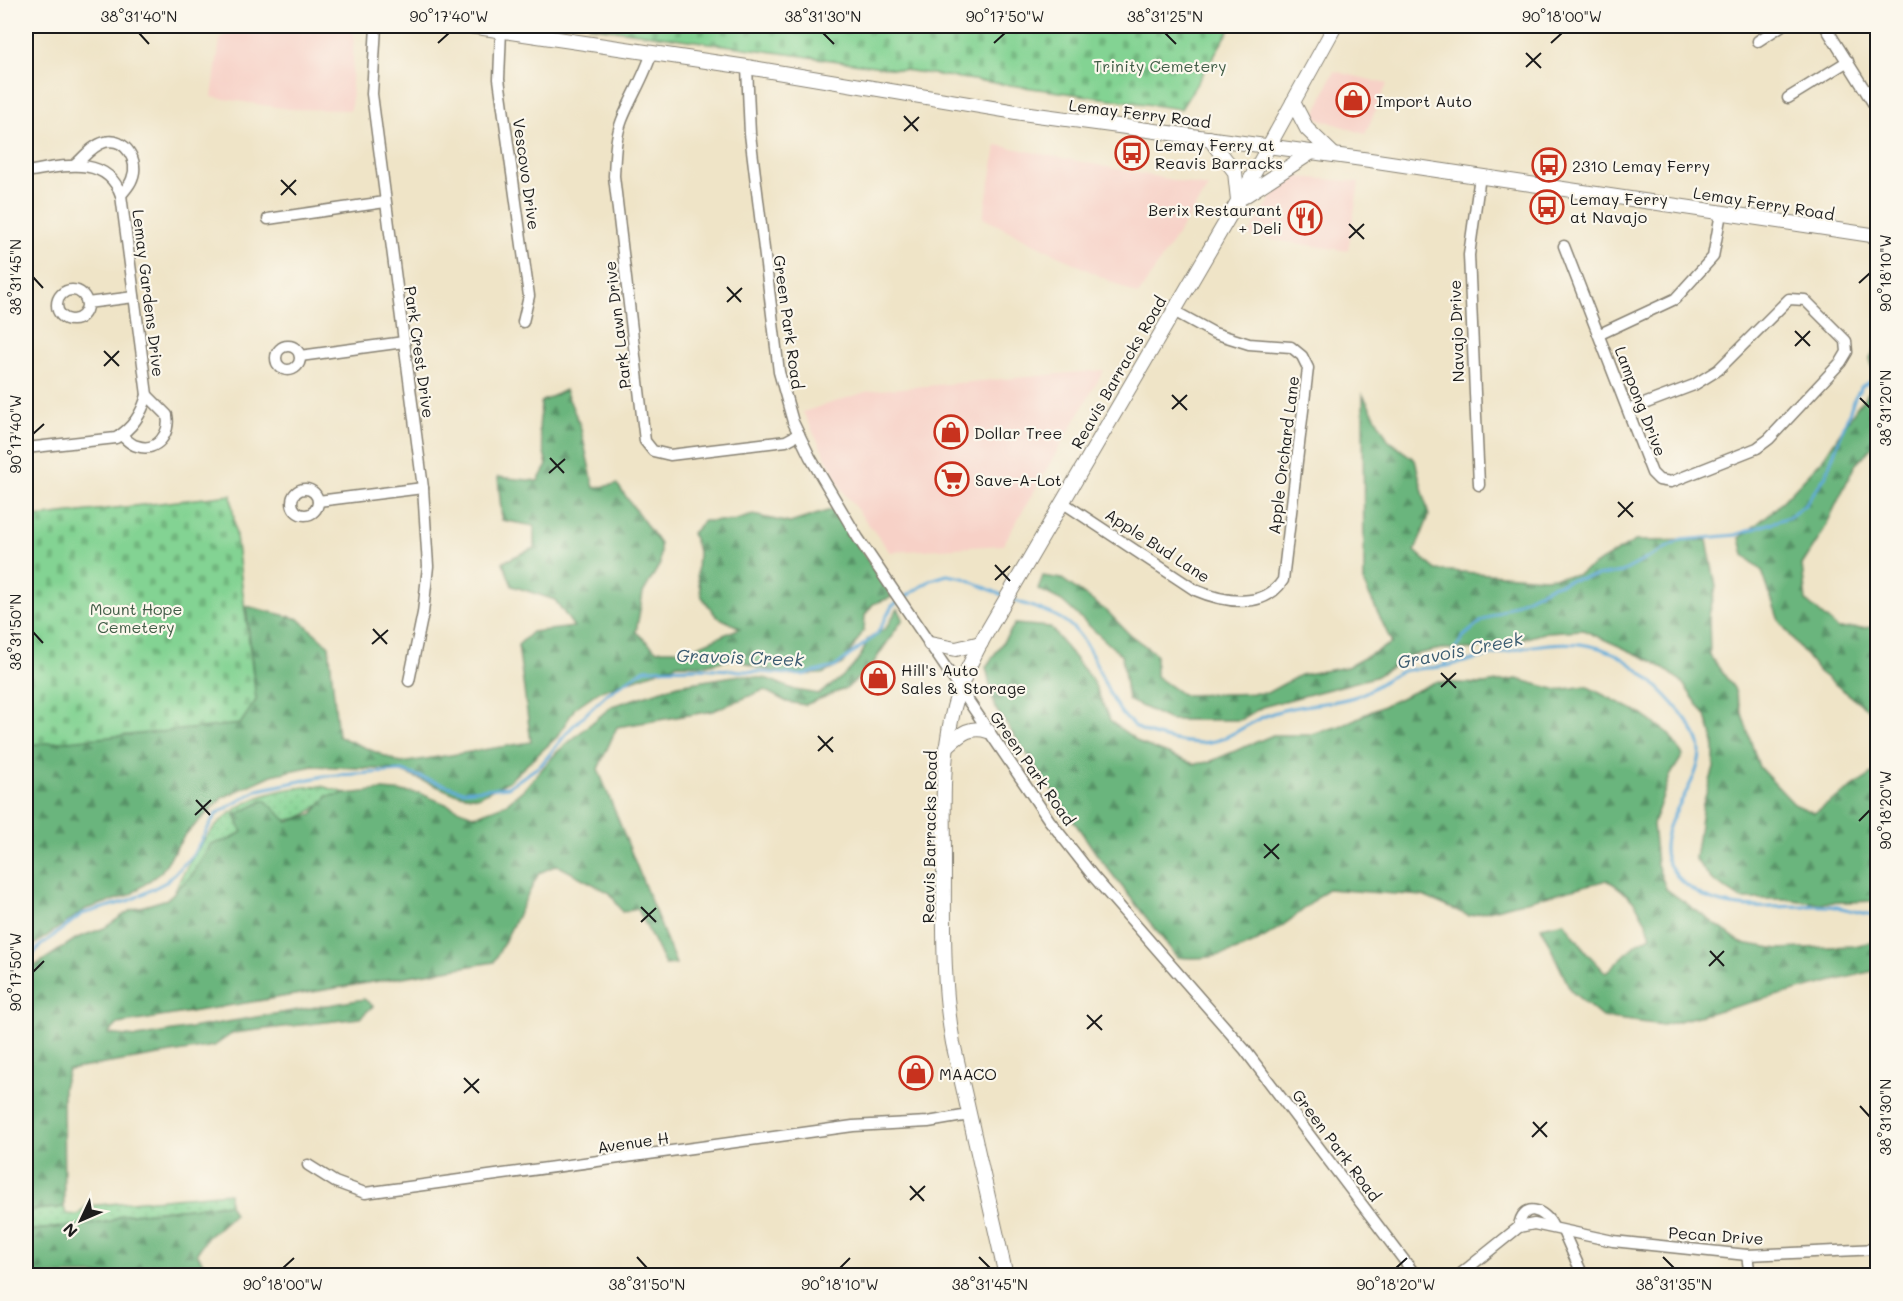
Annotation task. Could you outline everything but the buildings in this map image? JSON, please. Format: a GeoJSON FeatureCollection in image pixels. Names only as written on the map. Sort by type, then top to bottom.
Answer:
{"type":"FeatureCollection","features":[{"type":"Feature","properties":{"kind":"main road","name":"Lemay Ferry Road"},"geometry":{"type":"LineString","coordinates":[[471,26],[747,66],[1022,114],[1333,154],[1721,213],[1876,232]]}},
{"type":"Feature","properties":{"kind":"main road","name":"Reavis Barracks Road"},"geometry":{"type":"LineString","coordinates":[[1006,1275],[953,1043],[946,989],[944,834],[946,747],[960,687],[982,640],[1172,309],[1238,200],[1335,26]]}},
{"type":"Feature","properties":{"kind":"main road"},"geometry":{"type":"LineString","coordinates":[[1293,102],[1307,129],[1333,154]]}},
{"type":"Feature","properties":{"kind":"main road"},"geometry":{"type":"LineString","coordinates":[[1209,138],[1235,172],[1238,200],[1312,152]]}},
{"type":"Feature","properties":{"kind":"main road"},"geometry":{"type":"LineString","coordinates":[[930,644],[956,649],[982,640]]}},
{"type":"Feature","properties":{"kind":"main road"},"geometry":{"type":"LineString","coordinates":[[946,747],[968,730],[978,728],[988,731]]}},
{"type":"Feature","properties":{"kind":"street","name":"Park Crest Drive"},"geometry":{"type":"LineString","coordinates":[[376,26],[371,86],[423,488],[428,566],[423,613],[409,681]]}},
{"type":"Feature","properties":{"kind":"street"},"geometry":{"type":"LineString","coordinates":[[1758,41],[1781,26]]}},
{"type":"Feature","properties":{"kind":"street"},"geometry":{"type":"LineString","coordinates":[[1825,26],[1878,111]]}},
{"type":"Feature","properties":{"kind":"street","name":"Vescovo Drive"},"geometry":{"type":"LineString","coordinates":[[501,30],[499,79],[529,296],[523,322]]}},
{"type":"Feature","properties":{"kind":"street","name":"Park Lawn Drive"},"geometry":{"type":"LineString","coordinates":[[652,52],[646,74],[622,118],[615,154],[614,176],[645,441],[653,451],[670,456],[786,441],[799,435]]}},
{"type":"Feature","properties":{"kind":"street"},"geometry":{"type":"LineString","coordinates":[[1788,98],[1848,61]]}},
{"type":"Feature","properties":{"kind":"street","name":"Green Park Road"},"geometry":{"type":"LineString","coordinates":[[747,66],[750,134],[783,389],[799,435],[839,508],[988,731],[1070,848],[1225,1025],[1314,1138],[1416,1275]]}},
{"type":"Feature","properties":{"kind":"street","name":"Lemay Gardens Drive"},"geometry":{"type":"LineString","coordinates":[[75,165],[96,145],[116,141],[126,147],[134,167],[132,179],[121,195]]}},
{"type":"Feature","properties":{"kind":"street","name":"Lemay Gardens Drive"},"geometry":{"type":"LineString","coordinates":[[26,172],[75,165],[94,166],[118,185],[147,395],[143,410],[127,432],[121,435],[135,446],[146,448],[155,445],[168,431],[167,415],[147,395]]}},
{"type":"Feature","properties":{"kind":"street","name":"Navajo Drive"},"geometry":{"type":"LineString","coordinates":[[1479,485],[1468,255],[1480,176]]}},
{"type":"Feature","properties":{"kind":"street"},"geometry":{"type":"LineString","coordinates":[[268,219],[385,202]]}},
{"type":"Feature","properties":{"kind":"street"},"geometry":{"type":"LineString","coordinates":[[1599,334],[1675,299],[1702,273],[1713,257],[1721,213]]}},
{"type":"Feature","properties":{"kind":"street","name":"Lampong Drive"},"geometry":{"type":"LineString","coordinates":[[1564,246],[1652,473],[1659,480],[1671,482],[1756,448],[1769,439],[1847,352],[1846,341],[1804,300],[1789,299],[1713,373],[1694,385],[1628,410]]}},
{"type":"Feature","properties":{"kind":"street"},"geometry":{"type":"LineString","coordinates":[[87,303],[134,297]]}},
{"type":"Feature","properties":{"kind":"street","name":"Apple Orchard Lane"},"geometry":{"type":"LineString","coordinates":[[1172,309],[1214,333],[1249,344],[1291,347],[1302,356],[1308,368],[1282,580],[1276,591]]}},
{"type":"Feature","properties":{"kind":"street"},"geometry":{"type":"LineString","coordinates":[[300,356],[404,342]]}},
{"type":"Feature","properties":{"kind":"street"},"geometry":{"type":"LineString","coordinates":[[26,448],[121,435]]}},
{"type":"Feature","properties":{"kind":"street"},"geometry":{"type":"LineString","coordinates":[[318,501],[423,488]]}},
{"type":"Feature","properties":{"kind":"street","name":"Apple Bud Lane"},"geometry":{"type":"LineString","coordinates":[[1062,502],[1203,593],[1255,601],[1276,591]]}},
{"type":"Feature","properties":{"kind":"street","name":"Avenue H"},"geometry":{"type":"LineString","coordinates":[[308,1164],[335,1182],[365,1193],[853,1126],[928,1122],[969,1115]]}},
{"type":"Feature","properties":{"kind":"street","name":"Pecan Drive"},"geometry":{"type":"LineString","coordinates":[[1458,1275],[1519,1227],[1534,1224],[1613,1241],[1747,1255],[1878,1249]]}},
{"type":"Feature","properties":{"kind":"street"},"geometry":{"type":"LineString","coordinates":[[1558,1229],[1583,1275]]}},
{"type":"Feature","properties":{"kind":"street"},"geometry":{"type":"LineString","coordinates":[[1747,1255],[1750,1275]]}},
{"type":"Feature","properties":{"kind":"shaded area"},"geometry":{"type":"Polygon","coordinates":[[[233,26],[313,26],[354,31],[351,110],[289,109],[212,97],[220,39],[233,26]]]}},
{"type":"Feature","properties":{"kind":"shaded area"},"geometry":{"type":"Polygon","coordinates":[[[1334,71],[1387,84],[1365,134],[1314,117],[1334,71]]]}},
{"type":"Feature","properties":{"kind":"shaded area"},"geometry":{"type":"Polygon","coordinates":[[[997,145],[1208,187],[1138,295],[983,218],[997,145]]]}},
{"type":"Feature","properties":{"kind":"shaded area"},"geometry":{"type":"Polygon","coordinates":[[[1298,177],[1359,182],[1348,251],[1248,236],[1279,186],[1298,177]]]}},
{"type":"Feature","properties":{"kind":"shaded area"},"geometry":{"type":"Polygon","coordinates":[[[1104,370],[1003,545],[890,552],[844,493],[803,412],[869,391],[1104,370]]]}},
{"type":"Feature","properties":{"kind":"green space","name":"Trinity Cemetery"},"geometry":{"type":"Polygon","coordinates":[[[588,26],[1232,26],[1181,109],[588,26]]]}},
{"type":"Feature","properties":{"kind":"green space"},"geometry":{"type":"Polygon","coordinates":[[[1877,345],[1877,382],[1870,358],[1877,345]]]}},
{"type":"Feature","properties":{"kind":"green space"},"geometry":{"type":"Polygon","coordinates":[[[1877,382],[1877,442],[1855,465],[1822,534],[1802,565],[1806,601],[1838,629],[1877,627],[1877,716],[1819,672],[1779,621],[1762,571],[1744,555],[1740,538],[1775,509],[1822,460],[1857,407],[1877,382]]]}},
{"type":"Feature","properties":{"kind":"green space"},"geometry":{"type":"Polygon","coordinates":[[[565,390],[580,425],[594,488],[617,484],[660,544],[660,564],[643,593],[636,632],[656,650],[689,650],[740,628],[716,616],[702,597],[697,575],[698,551],[692,533],[704,521],[733,521],[753,515],[790,523],[834,509],[892,597],[873,604],[865,615],[864,630],[843,664],[822,674],[792,675],[758,668],[735,658],[706,665],[678,664],[598,692],[575,708],[557,737],[509,781],[478,797],[453,793],[397,770],[313,766],[272,775],[222,798],[184,836],[161,872],[130,895],[86,909],[31,947],[26,954],[26,745],[240,724],[256,700],[246,606],[299,619],[329,646],[338,736],[401,763],[531,742],[518,645],[532,632],[574,627],[555,600],[512,586],[503,562],[534,548],[534,526],[502,520],[498,477],[538,481],[547,465],[539,430],[541,402],[565,390]]]}},
{"type":"Feature","properties":{"kind":"green space"},"geometry":{"type":"Polygon","coordinates":[[[1363,395],[1389,441],[1415,460],[1429,516],[1415,551],[1436,570],[1544,578],[1577,575],[1635,541],[1707,540],[1716,587],[1709,615],[1710,656],[1734,688],[1759,767],[1794,804],[1814,813],[1877,771],[1877,901],[1817,903],[1784,899],[1741,899],[1711,879],[1695,859],[1703,804],[1714,768],[1714,743],[1706,716],[1681,681],[1652,661],[1583,630],[1547,632],[1503,645],[1476,649],[1441,649],[1412,655],[1375,677],[1262,707],[1240,720],[1170,720],[1128,700],[1122,656],[1062,601],[1038,589],[1043,576],[1062,579],[1108,612],[1129,634],[1156,654],[1156,676],[1183,695],[1267,693],[1300,675],[1347,667],[1392,643],[1364,584],[1363,395]]]}},
{"type":"Feature","properties":{"kind":"green space","name":"Mount Hope Cemetery"},"geometry":{"type":"Polygon","coordinates":[[[231,495],[256,700],[240,724],[26,745],[26,518],[231,495]]]}},
{"type":"Feature","properties":{"kind":"green space"},"geometry":{"type":"Polygon","coordinates":[[[898,608],[903,619],[872,665],[847,688],[805,705],[787,702],[764,690],[713,711],[617,727],[598,769],[676,964],[665,965],[638,909],[622,912],[610,893],[557,865],[539,873],[494,962],[118,1024],[108,1034],[137,1037],[364,999],[373,1006],[360,1018],[233,1033],[214,1046],[68,1070],[63,1087],[64,1207],[26,1211],[26,984],[33,967],[77,938],[104,928],[131,910],[167,899],[193,874],[211,844],[229,840],[242,832],[235,815],[265,800],[288,822],[312,814],[328,796],[382,790],[419,793],[475,816],[506,804],[525,788],[557,752],[612,706],[678,685],[740,675],[768,679],[795,690],[819,694],[854,665],[867,640],[886,628],[898,608]]]}},
{"type":"Feature","properties":{"kind":"green space"},"geometry":{"type":"Polygon","coordinates":[[[1015,624],[1050,627],[1093,681],[1110,721],[1142,744],[1194,764],[1209,762],[1273,735],[1308,735],[1340,726],[1435,682],[1484,684],[1517,679],[1558,690],[1586,686],[1641,714],[1668,733],[1683,755],[1670,776],[1653,824],[1657,864],[1666,889],[1742,943],[1779,949],[1854,946],[1877,941],[1877,970],[1663,1025],[1602,1017],[1571,991],[1541,927],[1564,922],[1587,953],[1606,973],[1636,944],[1651,936],[1635,903],[1607,880],[1469,916],[1423,896],[1327,889],[1295,917],[1240,949],[1199,958],[1177,957],[1098,856],[995,708],[986,667],[1015,624]]]}},
{"type":"Feature","properties":{"kind":"green space"},"geometry":{"type":"Polygon","coordinates":[[[321,786],[349,794],[328,796],[317,807],[296,819],[274,820],[235,814],[242,832],[229,840],[211,844],[193,874],[174,892],[200,846],[230,813],[248,802],[269,794],[293,788],[321,786]]]}},
{"type":"Feature","properties":{"kind":"green space"},"geometry":{"type":"Polygon","coordinates":[[[229,1193],[229,1204],[122,1215],[109,1222],[26,1231],[26,1211],[64,1207],[66,1214],[78,1215],[87,1206],[229,1193]]]}},
{"type":"Feature","properties":{"kind":"green space"},"geometry":{"type":"Polygon","coordinates":[[[229,1204],[234,1214],[207,1238],[197,1253],[209,1273],[206,1275],[26,1275],[26,1231],[109,1222],[122,1215],[229,1204]]]}},
{"type":"Feature","properties":{"kind":"waterway"},"geometry":{"type":"LineString","coordinates":[[1444,665],[1464,636],[1482,621],[1549,587],[1571,580],[1622,572],[1681,540],[1736,535],[1789,517],[1804,506],[1825,477],[1855,397],[1862,386],[1878,377]]}},
{"type":"Feature","properties":{"kind":"waterway","name":"Gravois Creek"},"geometry":{"type":"LineString","coordinates":[[26,963],[40,946],[82,914],[131,900],[166,882],[193,855],[216,814],[258,790],[324,776],[402,771],[463,791],[508,787],[541,765],[571,728],[607,694],[645,669],[700,668],[802,675],[835,667],[877,634],[892,606],[931,580],[947,575],[964,578],[1002,595]]}},
{"type":"Feature","properties":{"kind":"waterway","name":"Gravois Creek"},"geometry":{"type":"LineString","coordinates":[[1011,599],[1053,614],[1074,629],[1085,643],[1116,706],[1127,719],[1140,729],[1157,736],[1193,743],[1222,739],[1266,716],[1283,710],[1334,702],[1360,695],[1405,670],[1435,668],[1508,651],[1551,644],[1593,646],[1613,653],[1637,669],[1666,696],[1680,711],[1698,739],[1700,751],[1698,764],[1666,837],[1666,857],[1677,876],[1692,890],[1709,899],[1727,904],[1746,907],[1832,906],[1878,915]]}},
{"type":"Feature","properties":{"kind":"place","name":"Import Auto"},"geometry":{"type":"Point","coordinates":[1353,100]}},
{"type":"Feature","properties":{"kind":"place","name":"Lemay Ferry at Reavis Barracks"},"geometry":{"type":"Point","coordinates":[1132,153]}},
{"type":"Feature","properties":{"kind":"place","name":"2310 Lemay Ferry"},"geometry":{"type":"Point","coordinates":[1549,165]}},
{"type":"Feature","properties":{"kind":"place","name":"Lemay Ferry at Navajo"},"geometry":{"type":"Point","coordinates":[1547,207]}},
{"type":"Feature","properties":{"kind":"place","name":"Berix Restaurant + Deli"},"geometry":{"type":"Point","coordinates":[1305,218]}},
{"type":"Feature","properties":{"kind":"place","name":"Dollar Tree"},"geometry":{"type":"Point","coordinates":[951,432]}},
{"type":"Feature","properties":{"kind":"place","name":"Save-A-Lot"},"geometry":{"type":"Point","coordinates":[952,479]}},
{"type":"Feature","properties":{"kind":"place","name":"Hill's Auto Sales & Storage"},"geometry":{"type":"Point","coordinates":[878,678]}},
{"type":"Feature","properties":{"kind":"place","name":"MAACO"},"geometry":{"type":"Point","coordinates":[916,1073]}}]}
